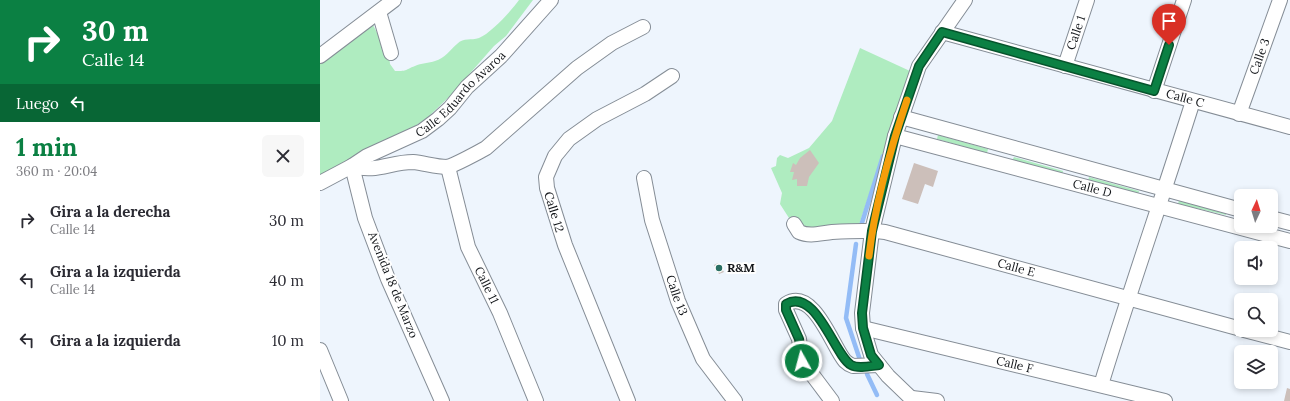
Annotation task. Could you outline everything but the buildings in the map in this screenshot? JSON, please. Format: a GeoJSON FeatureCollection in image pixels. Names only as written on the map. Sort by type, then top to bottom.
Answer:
{"type":"FeatureCollection","features":[{"type":"Feature","properties":{"kind":"street"},"geometry":{"type":"LineString","coordinates":[[320,56],[394,0]]}},
{"type":"Feature","properties":{"kind":"street","name":"Calle Eduardo Avaroa"},"geometry":{"type":"LineString","coordinates":[[320,183],[362,159],[422,131],[438,119],[450,108],[467,87],[501,56],[551,0]]}},
{"type":"Feature","properties":{"kind":"street"},"geometry":{"type":"LineString","coordinates":[[937,401],[913,399],[888,376],[871,355],[863,328],[862,313],[872,231],[901,117],[919,66],[965,0]]}},
{"type":"Feature","properties":{"kind":"street","name":"Calle 1"},"geometry":{"type":"LineString","coordinates":[[1065,66],[1087,0]]}},
{"type":"Feature","properties":{"kind":"street"},"geometry":{"type":"LineString","coordinates":[[1154,91],[1184,0]]}},
{"type":"Feature","properties":{"kind":"street","name":"Calle 3"},"geometry":{"type":"LineString","coordinates":[[1239,114],[1280,0]]}},
{"type":"Feature","properties":{"kind":"street"},"geometry":{"type":"LineString","coordinates":[[379,12],[391,53]]}},
{"type":"Feature","properties":{"kind":"street"},"geometry":{"type":"LineString","coordinates":[[352,166],[364,170],[414,162],[448,167],[486,148],[577,68],[612,43],[643,27]]}},
{"type":"Feature","properties":{"kind":"street","name":"Calle C"},"geometry":{"type":"LineString","coordinates":[[942,32],[1193,102],[1290,127]]}},
{"type":"Feature","properties":{"kind":"street","name":"Calle 12"},"geometry":{"type":"LineString","coordinates":[[628,401],[564,245],[547,188],[546,177],[555,156],[569,138],[597,119],[645,94],[672,76]]}},
{"type":"Feature","properties":{"kind":"street"},"geometry":{"type":"LineString","coordinates":[[1102,384],[1127,299],[1160,206],[1193,102]]}},
{"type":"Feature","properties":{"kind":"street","name":"Calle D"},"geometry":{"type":"LineString","coordinates":[[901,117],[1234,208]]}},
{"type":"Feature","properties":{"kind":"street","name":"Calle D"},"geometry":{"type":"LineString","coordinates":[[895,136],[1290,241]]}},
{"type":"Feature","properties":{"kind":"street","name":"Avenida 18 de Marzo"},"geometry":{"type":"LineString","coordinates":[[352,166],[365,218],[388,279],[442,401]]}},
{"type":"Feature","properties":{"kind":"street","name":"Calle 11"},"geometry":{"type":"LineString","coordinates":[[448,167],[468,247],[500,313],[536,401]]}},
{"type":"Feature","properties":{"kind":"street","name":"Calle 13"},"geometry":{"type":"LineString","coordinates":[[644,178],[652,220],[678,301],[703,359],[735,401]]}},
{"type":"Feature","properties":{"kind":"street"},"geometry":{"type":"LineString","coordinates":[[1278,220],[1290,223]]}},
{"type":"Feature","properties":{"kind":"street","name":"Calle E"},"geometry":{"type":"LineString","coordinates":[[794,224],[799,232],[811,236],[833,232],[885,232],[1234,327]]}},
{"type":"Feature","properties":{"kind":"street"},"geometry":{"type":"LineString","coordinates":[[832,401],[802,361],[799,339],[786,310],[786,304],[794,302],[810,307],[822,321],[844,360],[853,366],[879,365]]}},
{"type":"Feature","properties":{"kind":"street","name":"Calle F"},"geometry":{"type":"LineString","coordinates":[[863,328],[1102,384],[1165,401]]}},
{"type":"Feature","properties":{"kind":"street"},"geometry":{"type":"LineString","coordinates":[[1271,337],[1290,342]]}},
{"type":"Feature","properties":{"kind":"street"},"geometry":{"type":"LineString","coordinates":[[320,350],[341,401]]}},
{"type":"Feature","properties":{"kind":"green space"},"geometry":{"type":"Polygon","coordinates":[[[519,0],[533,0],[506,36],[494,46],[451,95],[427,118],[320,181],[320,61],[373,25],[389,56],[390,64],[395,71],[402,71],[417,65],[433,62],[445,56],[460,42],[476,39],[484,35],[501,21],[519,0]]]}},
{"type":"Feature","properties":{"kind":"green space"},"geometry":{"type":"Polygon","coordinates":[[[860,48],[910,71],[859,225],[805,234],[795,216],[789,218],[780,204],[782,193],[771,168],[776,166],[777,158],[780,155],[788,158],[809,148],[832,121],[860,48]]]}},
{"type":"Feature","properties":{"kind":"green space"},"geometry":{"type":"Polygon","coordinates":[[[938,135],[988,149],[987,153],[937,139],[938,135]]]}},
{"type":"Feature","properties":{"kind":"green space"},"geometry":{"type":"Polygon","coordinates":[[[1014,157],[1063,171],[1062,176],[1012,161],[1014,157]]]}},
{"type":"Feature","properties":{"kind":"green space"},"geometry":{"type":"Polygon","coordinates":[[[1089,177],[1139,191],[1138,195],[1088,181],[1089,177]]]}},
{"type":"Feature","properties":{"kind":"green space"},"geometry":{"type":"Polygon","coordinates":[[[1179,200],[1227,211],[1226,215],[1178,204],[1179,200]]]}},
{"type":"Feature","properties":{"kind":"waterway"},"geometry":{"type":"LineString","coordinates":[[860,229],[883,156]]}},
{"type":"Feature","properties":{"kind":"waterway"},"geometry":{"type":"LineString","coordinates":[[856,244],[846,318],[860,360]]}},
{"type":"Feature","properties":{"kind":"waterway"},"geometry":{"type":"LineString","coordinates":[[867,374],[877,395]]}},
{"type":"Feature","properties":{"kind":"slow traffic"},"geometry":{"type":"LineString","coordinates":[[869,256],[875,217],[895,136],[907,100]]}},
{"type":"Feature","properties":{"kind":"place","name":"R&M"},"geometry":{"type":"Point","coordinates":[719,268]}},
{"type":"Feature","properties":{"kind":"route"},"geometry":{"type":"LineString","coordinates":[[802,361],[799,339],[786,310],[786,304],[790,302],[800,303],[810,307],[822,321],[844,360],[853,366],[863,367],[879,365],[871,355],[863,328],[862,313],[872,231],[901,117],[919,66],[942,32],[1154,91],[1169,45]]}}]}
